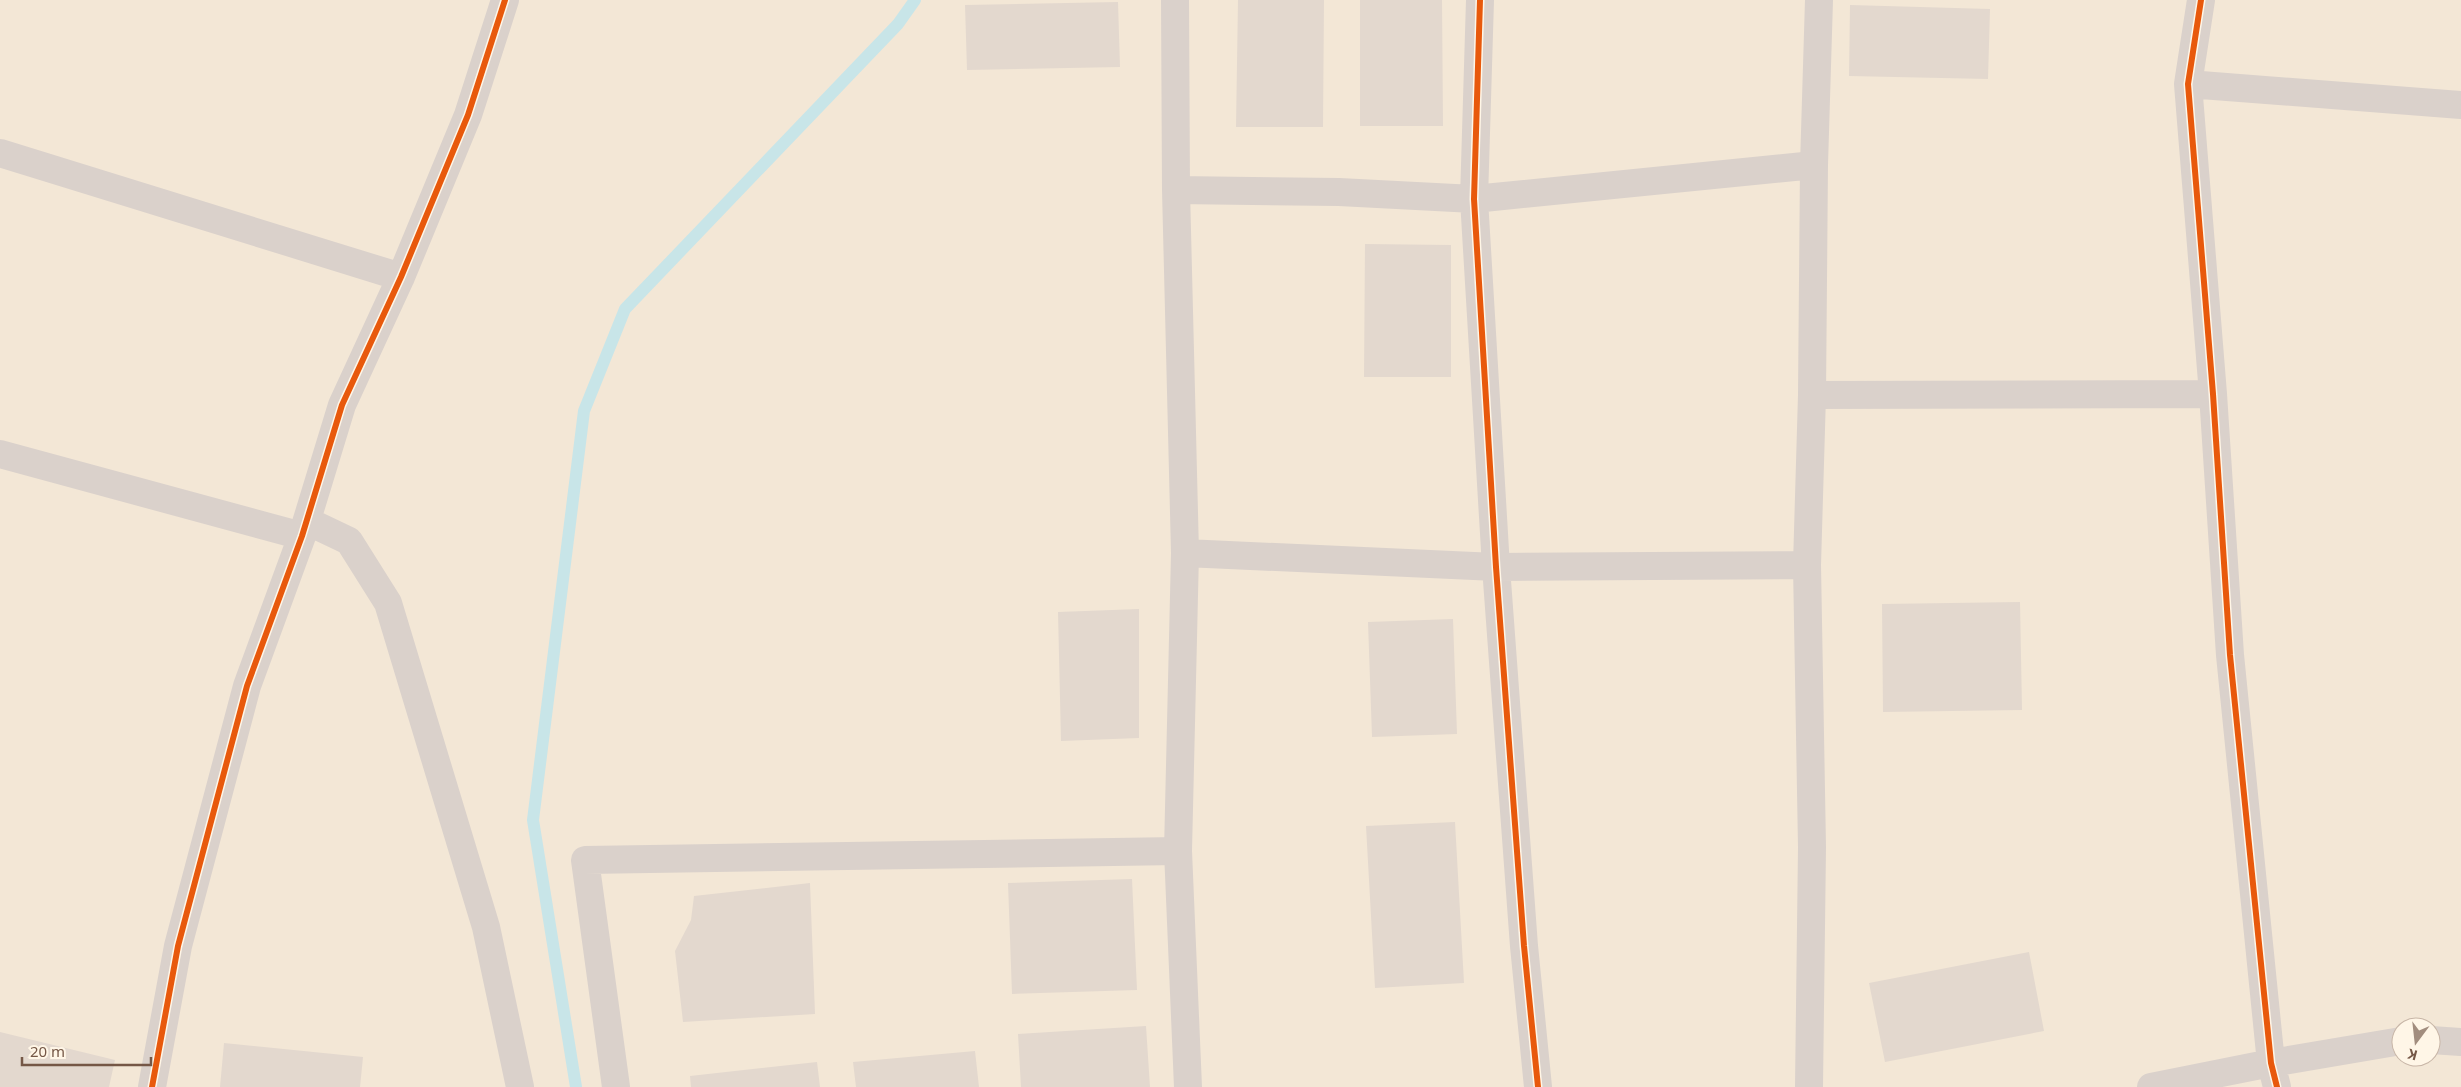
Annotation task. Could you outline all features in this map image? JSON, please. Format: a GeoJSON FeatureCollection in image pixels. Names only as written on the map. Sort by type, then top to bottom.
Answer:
{"type":"FeatureCollection","features":[{"type":"Feature","properties":{"kind":"street"},"geometry":{"type":"LineString","coordinates":[[152,1087],[178,946],[247,686],[304,528],[342,405],[401,277],[468,115],[505,0]]}},
{"type":"Feature","properties":{"kind":"street"},"geometry":{"type":"LineString","coordinates":[[1175,0],[1176,190],[1184,553],[1178,851],[1188,1087]]}},
{"type":"Feature","properties":{"kind":"street"},"geometry":{"type":"LineString","coordinates":[[1480,0],[1474,199],[1496,567],[1524,946],[1538,1087]]}},
{"type":"Feature","properties":{"kind":"street"},"geometry":{"type":"LineString","coordinates":[[1809,1087],[1812,847],[1807,565],[1819,0]]}},
{"type":"Feature","properties":{"kind":"street"},"geometry":{"type":"LineString","coordinates":[[2201,0],[2188,84],[2213,394],[2230,655],[2274,1075]]}},
{"type":"Feature","properties":{"kind":"street"},"geometry":{"type":"LineString","coordinates":[[2188,84],[2461,105]]}},
{"type":"Feature","properties":{"kind":"street"},"geometry":{"type":"LineString","coordinates":[[0,154],[401,277]]}},
{"type":"Feature","properties":{"kind":"street"},"geometry":{"type":"LineString","coordinates":[[1176,190],[1338,192],[1474,199],[1814,165]]}},
{"type":"Feature","properties":{"kind":"street"},"geometry":{"type":"LineString","coordinates":[[1812,395],[2213,394]]}},
{"type":"Feature","properties":{"kind":"street"},"geometry":{"type":"LineString","coordinates":[[0,454],[304,528],[349,541],[388,603],[486,927],[520,1087]]}},
{"type":"Feature","properties":{"kind":"street"},"geometry":{"type":"LineString","coordinates":[[1184,553],[1496,567],[1807,565]]}},
{"type":"Feature","properties":{"kind":"street"},"geometry":{"type":"LineString","coordinates":[[616,1087],[585,860],[1178,851]]}},
{"type":"Feature","properties":{"kind":"street"},"geometry":{"type":"LineString","coordinates":[[2441,1041],[2461,1042]]}},
{"type":"Feature","properties":{"kind":"street"},"geometry":{"type":"LineString","coordinates":[[2152,1087],[2274,1075],[2391,1044]]}},
{"type":"Feature","properties":{"kind":"shaded area"},"geometry":{"type":"Polygon","coordinates":[[[0,0],[2461,0],[2461,1087],[0,1087],[0,0]]]}},
{"type":"Feature","properties":{"kind":"building"},"geometry":{"type":"Polygon","coordinates":[[[1238,0],[1324,0],[1323,127],[1236,127],[1238,0]]]}},
{"type":"Feature","properties":{"kind":"building"},"geometry":{"type":"Polygon","coordinates":[[[1360,0],[1442,0],[1443,126],[1360,126],[1360,0]]]}},
{"type":"Feature","properties":{"kind":"building"},"geometry":{"type":"Polygon","coordinates":[[[1118,2],[1120,67],[967,70],[965,5],[1118,2]]]}},
{"type":"Feature","properties":{"kind":"building"},"geometry":{"type":"Polygon","coordinates":[[[1850,5],[1990,9],[1988,79],[1849,76],[1850,5]]]}},
{"type":"Feature","properties":{"kind":"building"},"geometry":{"type":"Polygon","coordinates":[[[1365,244],[1451,245],[1451,377],[1364,377],[1365,244]]]}},
{"type":"Feature","properties":{"kind":"building"},"geometry":{"type":"Polygon","coordinates":[[[2020,602],[2022,710],[1883,712],[1882,604],[2020,602]]]}},
{"type":"Feature","properties":{"kind":"building"},"geometry":{"type":"Polygon","coordinates":[[[1139,609],[1139,738],[1061,741],[1058,612],[1139,609]]]}},
{"type":"Feature","properties":{"kind":"building"},"geometry":{"type":"Polygon","coordinates":[[[1453,619],[1457,734],[1372,737],[1368,622],[1453,619]]]}},
{"type":"Feature","properties":{"kind":"building"},"geometry":{"type":"Polygon","coordinates":[[[1455,822],[1464,983],[1375,988],[1366,826],[1455,822]]]}},
{"type":"Feature","properties":{"kind":"building"},"geometry":{"type":"Polygon","coordinates":[[[1132,879],[1137,990],[1012,994],[1008,883],[1132,879]]]}},
{"type":"Feature","properties":{"kind":"building"},"geometry":{"type":"Polygon","coordinates":[[[810,883],[815,1014],[683,1022],[675,951],[691,920],[694,896],[810,883]]]}},
{"type":"Feature","properties":{"kind":"building"},"geometry":{"type":"Polygon","coordinates":[[[2029,952],[2044,1031],[1885,1062],[1869,983],[2029,952]]]}},
{"type":"Feature","properties":{"kind":"building"},"geometry":{"type":"Polygon","coordinates":[[[1146,1026],[1150,1087],[1021,1087],[1018,1034],[1146,1026]]]}},
{"type":"Feature","properties":{"kind":"building"},"geometry":{"type":"Polygon","coordinates":[[[0,1032],[115,1060],[109,1087],[0,1087],[0,1032]]]}},
{"type":"Feature","properties":{"kind":"building"},"geometry":{"type":"Polygon","coordinates":[[[224,1043],[363,1057],[360,1087],[220,1087],[224,1043]]]}},
{"type":"Feature","properties":{"kind":"building"},"geometry":{"type":"Polygon","coordinates":[[[975,1051],[979,1087],[856,1087],[853,1062],[975,1051]]]}},
{"type":"Feature","properties":{"kind":"building"},"geometry":{"type":"Polygon","coordinates":[[[817,1062],[820,1087],[691,1087],[690,1076],[817,1062]]]}},
{"type":"Feature","properties":{"kind":"waterway"},"geometry":{"type":"LineString","coordinates":[[576,1087],[533,820],[584,411],[625,309],[898,24],[915,0]]}},
{"type":"Feature","properties":{"kind":"cycle path"},"geometry":{"type":"LineString","coordinates":[[152,1087],[178,946],[247,686],[302,536],[342,405],[401,277],[468,115],[505,0]]}},
{"type":"Feature","properties":{"kind":"cycle path"},"geometry":{"type":"LineString","coordinates":[[1480,0],[1474,199],[1496,567],[1524,946],[1538,1087]]}},
{"type":"Feature","properties":{"kind":"cycle path"},"geometry":{"type":"LineString","coordinates":[[2201,0],[2188,84],[2213,394],[2230,655],[2271,1063],[2277,1087]]}}]}
